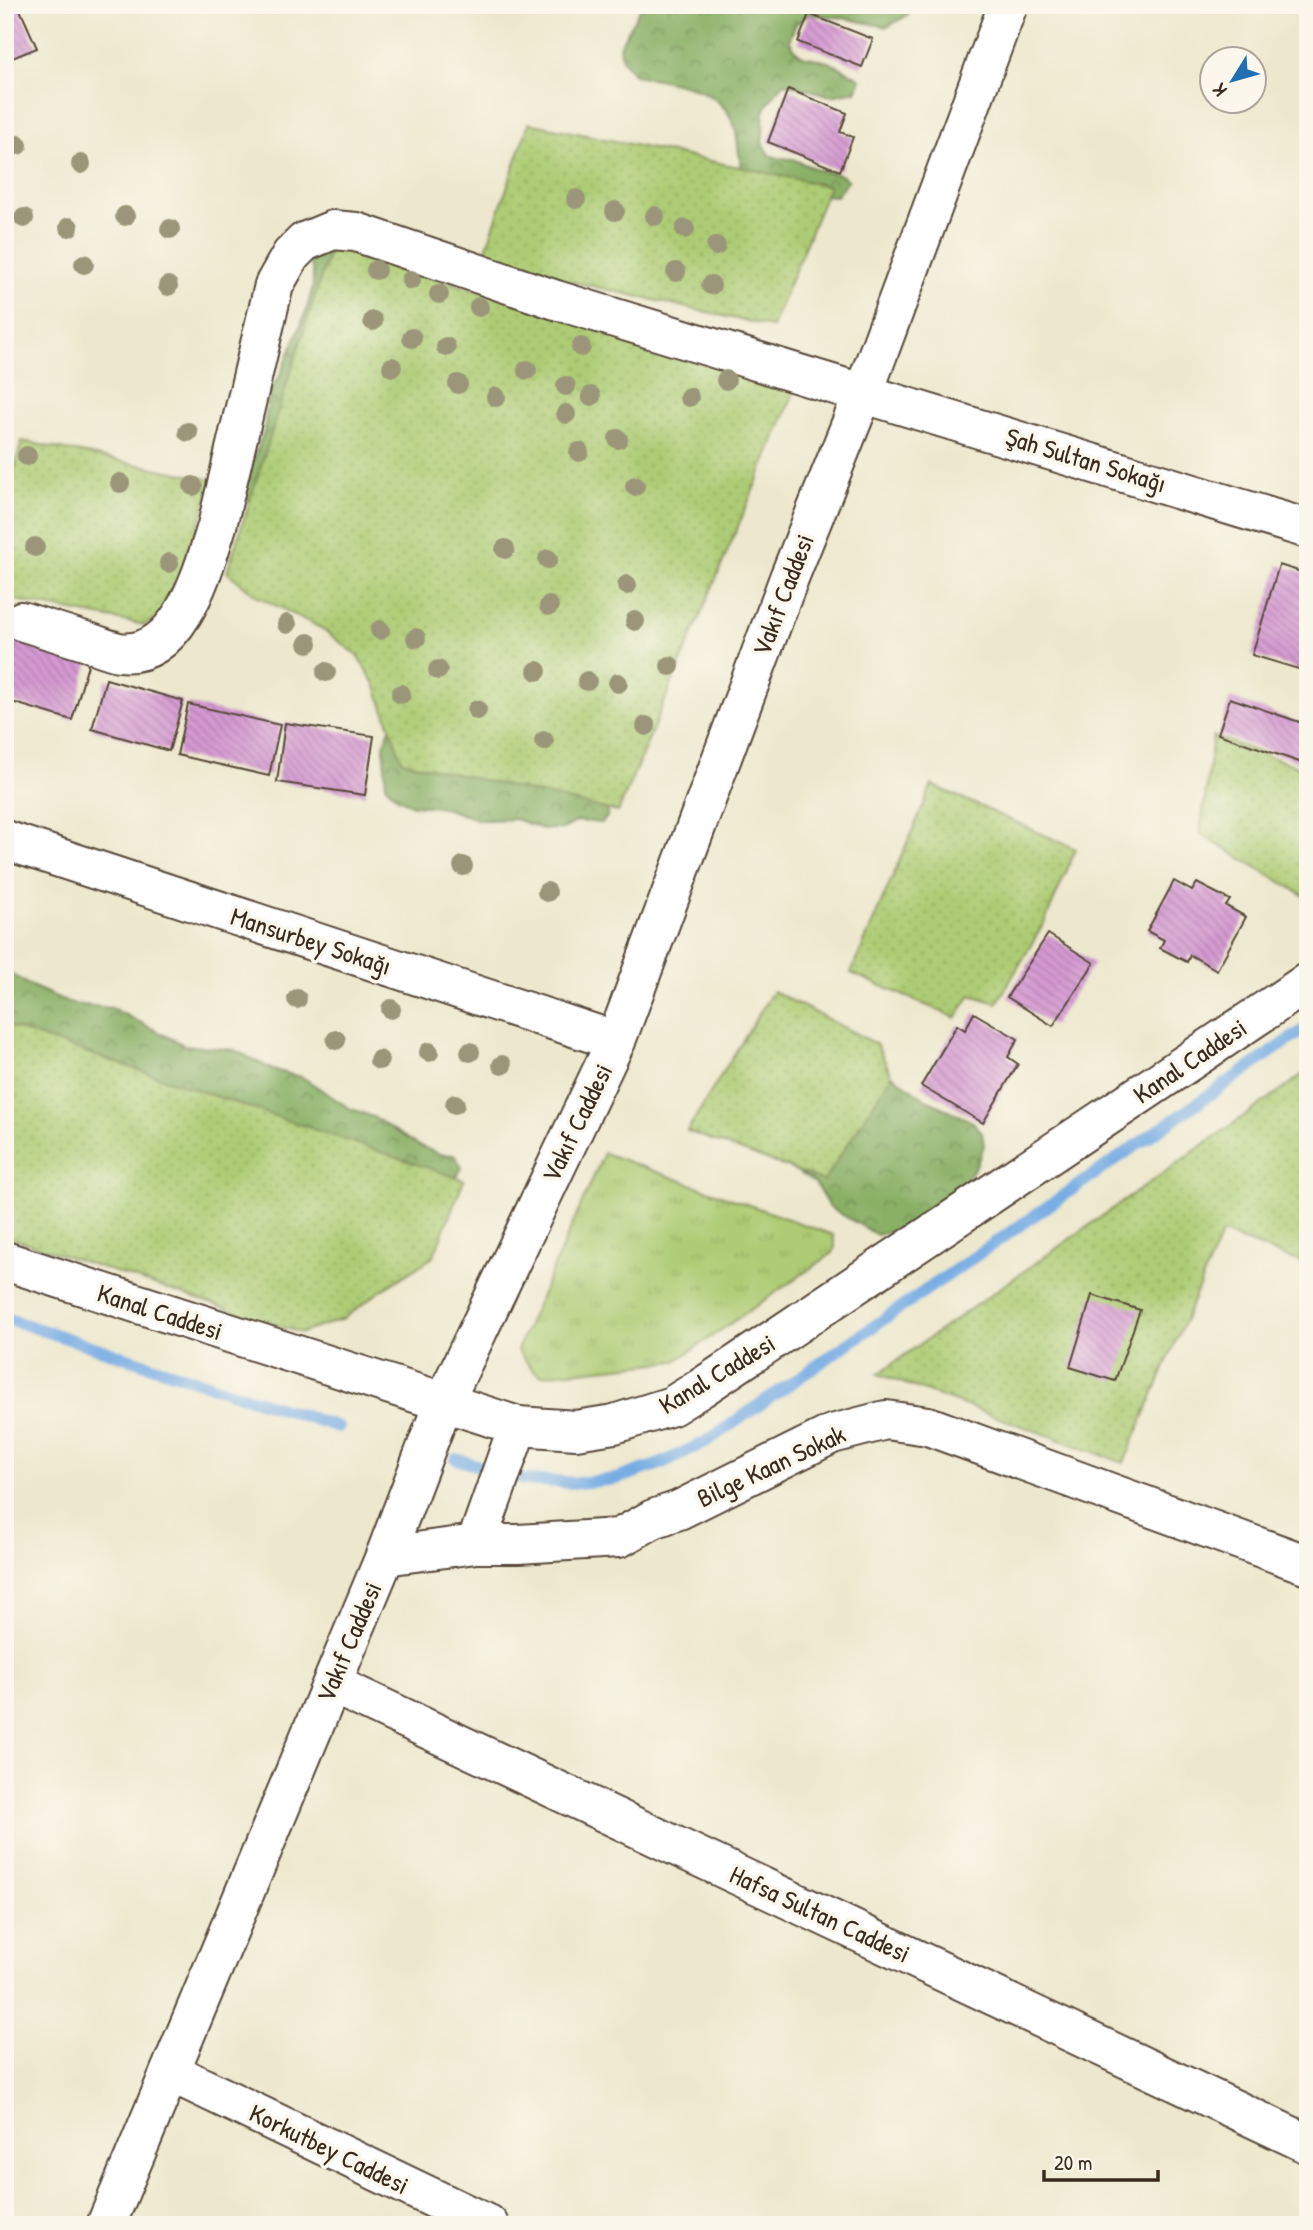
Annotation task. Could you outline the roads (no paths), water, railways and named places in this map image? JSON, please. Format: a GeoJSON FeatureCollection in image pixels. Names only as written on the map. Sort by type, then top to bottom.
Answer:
{"type":"FeatureCollection","features":[{"type":"Feature","properties":{"kind":"street","name":"Vakıf Caddesi"},"geometry":{"type":"LineString","coordinates":[[106,2225],[332,1684],[443,1404],[616,1041],[1008,5]]}},
{"type":"Feature","properties":{"kind":"street","name":"Şah Sultan Sokağı"},"geometry":{"type":"LineString","coordinates":[[21,621],[120,652],[142,650],[163,639],[178,624],[207,558],[217,526],[274,285],[291,255],[304,242],[333,230],[356,232],[391,242],[556,300],[1308,529]]}},
{"type":"Feature","properties":{"kind":"street","name":"Mansurbey Sokağı"},"geometry":{"type":"LineString","coordinates":[[5,840],[616,1041]]}},
{"type":"Feature","properties":{"kind":"street","name":"Kanal Caddesi"},"geometry":{"type":"LineString","coordinates":[[5,1261],[518,1426],[576,1430],[614,1424],[672,1406],[1306,987]]}},
{"type":"Feature","properties":{"kind":"street","name":"Bilge Kaan Sokak"},"geometry":{"type":"LineString","coordinates":[[391,1539],[518,1544],[619,1538],[653,1519],[679,1510],[832,1434],[886,1420],[928,1426],[1308,1565]]}},
{"type":"Feature","properties":{"kind":"street"},"geometry":{"type":"LineString","coordinates":[[475,1544],[518,1426]]}},
{"type":"Feature","properties":{"kind":"street","name":"Hafsa Sultan Caddesi"},"geometry":{"type":"LineString","coordinates":[[332,1684],[1308,2144]]}},
{"type":"Feature","properties":{"kind":"street","name":"Korkutbey Caddesi"},"geometry":{"type":"LineString","coordinates":[[170,2072],[489,2225]]}},
{"type":"Feature","properties":{"kind":"waterway"},"geometry":{"type":"LineString","coordinates":[[456,1459],[525,1480],[578,1483],[616,1479],[660,1464],[707,1441],[1308,1027]]}},
{"type":"Feature","properties":{"kind":"waterway"},"geometry":{"type":"LineString","coordinates":[[5,1318],[338,1427]]}}]}
